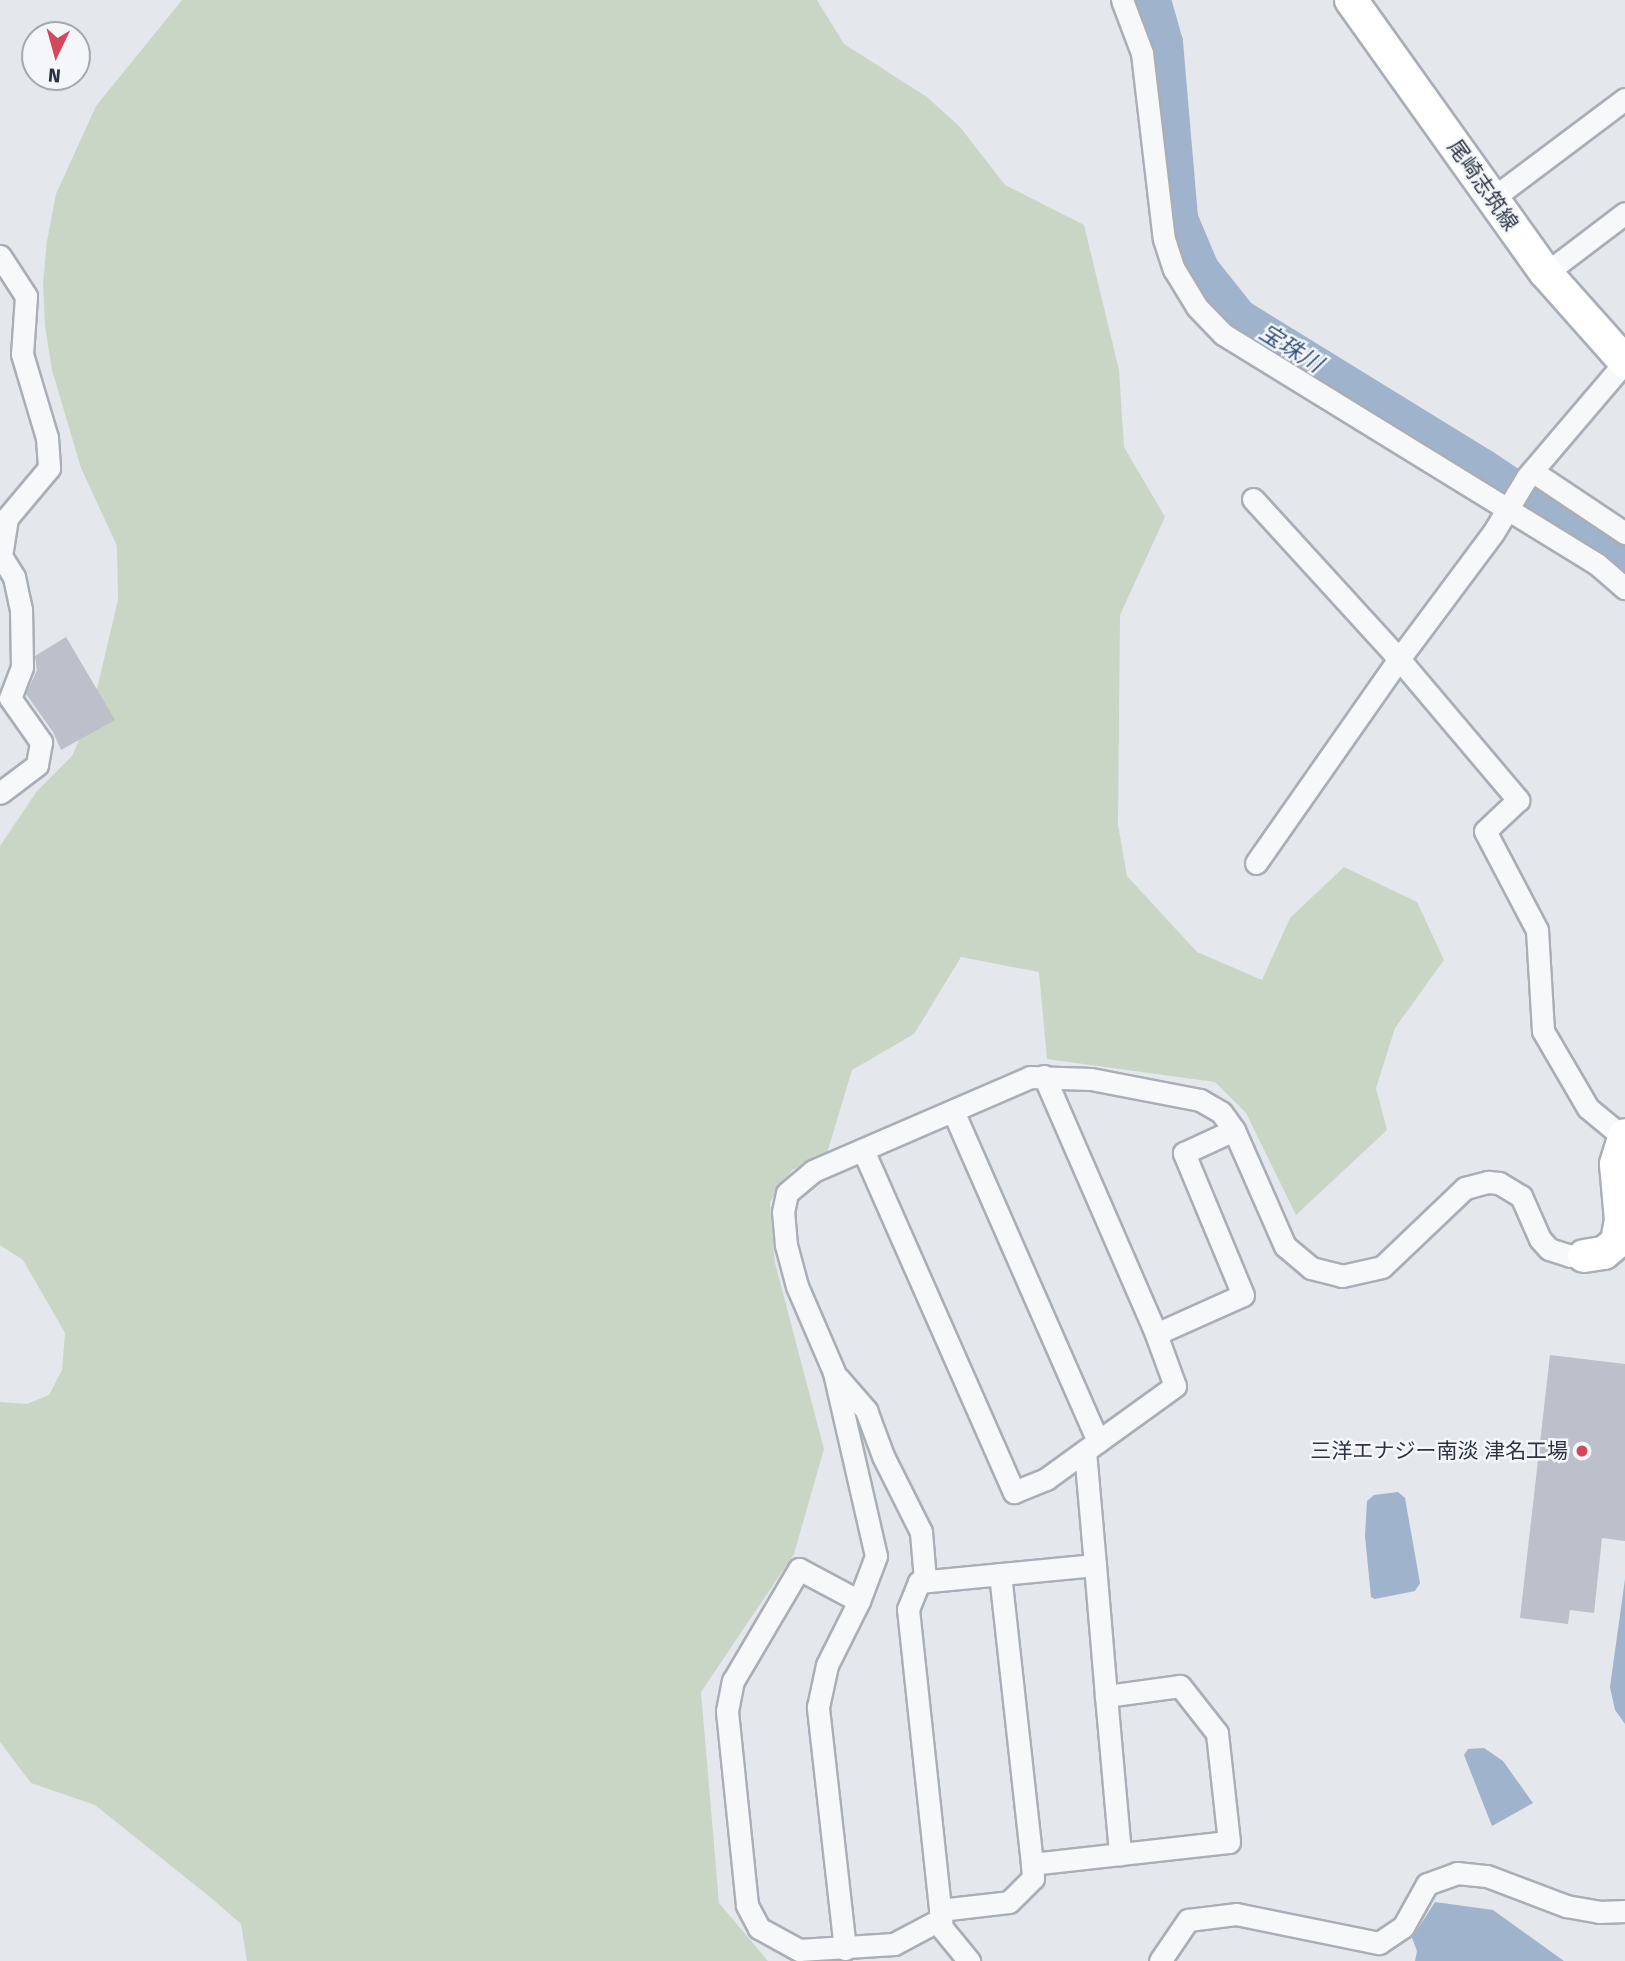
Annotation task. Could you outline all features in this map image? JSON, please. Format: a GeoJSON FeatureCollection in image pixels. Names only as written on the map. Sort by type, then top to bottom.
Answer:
{"type":"FeatureCollection","features":[{"type":"Feature","properties":{"kind":"main road","name":"尾崎志筑線"},"geometry":{"type":"LineString","coordinates":[[1351,0],[1546,273],[1625,362]]}},
{"type":"Feature","properties":{"kind":"main road"},"geometry":{"type":"LineString","coordinates":[[1584,1256],[1604,1252],[1617,1242],[1621,1220],[1616,1164],[1624,1136]]}},
{"type":"Feature","properties":{"kind":"street"},"geometry":{"type":"LineString","coordinates":[[1122,0],[1142,53],[1164,239],[1174,269],[1197,307],[1223,334],[1508,507],[1597,564],[1625,588]]}},
{"type":"Feature","properties":{"kind":"street"},"geometry":{"type":"LineString","coordinates":[[1493,198],[1625,99]]}},
{"type":"Feature","properties":{"kind":"street"},"geometry":{"type":"LineString","coordinates":[[1546,273],[1625,213]]}},
{"type":"Feature","properties":{"kind":"street"},"geometry":{"type":"LineString","coordinates":[[0,256],[26,296],[22,354],[47,438],[49,468],[7,518],[1,555],[14,577],[21,609],[22,667],[10,698],[41,742],[37,765],[0,793]]}},
{"type":"Feature","properties":{"kind":"street"},"geometry":{"type":"LineString","coordinates":[[1256,863],[1399,659],[1493,533],[1530,474],[1625,362]]}},
{"type":"Feature","properties":{"kind":"street"},"geometry":{"type":"LineString","coordinates":[[1530,474],[1625,533]]}},
{"type":"Feature","properties":{"kind":"street"},"geometry":{"type":"LineString","coordinates":[[1253,499],[1399,659],[1518,800],[1485,831],[1537,930],[1543,1031],[1588,1108],[1624,1136]]}},
{"type":"Feature","properties":{"kind":"street"},"geometry":{"type":"LineString","coordinates":[[863,1150],[1014,1492],[1046,1479],[1175,1386],[1156,1334],[1044,1076]]}},
{"type":"Feature","properties":{"kind":"street"},"geometry":{"type":"LineString","coordinates":[[845,1949],[818,1707],[827,1665],[868,1583],[876,1556],[834,1372],[797,1286],[786,1245],[783,1212],[787,1193],[801,1180],[863,1150],[1030,1077],[1091,1079],[1200,1100],[1221,1112],[1234,1130],[1285,1246],[1311,1268],[1342,1276],[1382,1267],[1465,1188],[1488,1182],[1499,1183],[1521,1196],[1540,1239],[1549,1249],[1570,1256],[1584,1256]]}},
{"type":"Feature","properties":{"kind":"street"},"geometry":{"type":"LineString","coordinates":[[953,1111],[1091,1447],[1094,1566],[1120,1854]]}},
{"type":"Feature","properties":{"kind":"street"},"geometry":{"type":"LineString","coordinates":[[1156,1334],[1244,1295],[1184,1153],[1234,1130]]}},
{"type":"Feature","properties":{"kind":"street"},"geometry":{"type":"LineString","coordinates":[[834,1372],[866,1410],[883,1456],[921,1532],[925,1580]]}},
{"type":"Feature","properties":{"kind":"street"},"geometry":{"type":"LineString","coordinates":[[969,1961],[942,1928],[908,1609],[919,1582],[925,1580],[1094,1566]]}},
{"type":"Feature","properties":{"kind":"street"},"geometry":{"type":"LineString","coordinates":[[859,1601],[799,1569],[733,1681],[727,1711],[747,1905],[759,1928],[799,1950],[894,1944],[940,1915],[1009,1902],[1033,1878],[1000,1574]]}},
{"type":"Feature","properties":{"kind":"street"},"geometry":{"type":"LineString","coordinates":[[1032,1864],[1229,1842],[1217,1733],[1180,1686],[1106,1696]]}},
{"type":"Feature","properties":{"kind":"street"},"geometry":{"type":"LineString","coordinates":[[1160,1961],[1188,1920],[1236,1914],[1379,1943],[1403,1927],[1427,1884],[1457,1873],[1488,1876],[1566,1906],[1599,1912],[1625,1911]]}},
{"type":"Feature","properties":{"kind":"green space"},"geometry":{"type":"Polygon","coordinates":[[[182,0],[817,0],[844,44],[927,97],[960,127],[1005,185],[1084,225],[1119,370],[1124,447],[1165,517],[1120,615],[1118,825],[1127,876],[1197,952],[1262,980],[1290,918],[1344,867],[1417,902],[1444,960],[1395,1028],[1376,1088],[1387,1130],[1296,1215],[1246,1113],[1215,1082],[1047,1059],[1039,972],[961,957],[914,1034],[852,1070],[827,1153],[792,1170],[770,1202],[775,1263],[824,1449],[794,1554],[701,1692],[719,1903],[768,1961],[247,1961],[241,1924],[95,1805],[31,1783],[0,1742],[0,1402],[27,1404],[49,1395],[62,1370],[65,1333],[23,1260],[0,1245],[0,846],[37,791],[72,756],[92,710],[118,600],[117,546],[81,468],[52,370],[45,326],[43,283],[47,241],[56,194],[96,106],[182,0]]]}},
{"type":"Feature","properties":{"kind":"water"},"geometry":{"type":"Polygon","coordinates":[[[1398,1492],[1405,1498],[1420,1583],[1415,1591],[1375,1599],[1371,1597],[1365,1536],[1367,1501],[1374,1495],[1398,1492]]]}},
{"type":"Feature","properties":{"kind":"water"},"geometry":{"type":"Polygon","coordinates":[[[1625,1579],[1625,1724],[1615,1710],[1610,1687],[1625,1579]]]}},
{"type":"Feature","properties":{"kind":"water"},"geometry":{"type":"Polygon","coordinates":[[[1484,1748],[1503,1761],[1533,1803],[1492,1826],[1464,1755],[1468,1749],[1484,1748]]]}},
{"type":"Feature","properties":{"kind":"water"},"geometry":{"type":"Polygon","coordinates":[[[1435,1902],[1493,1910],[1564,1961],[1415,1961],[1417,1951],[1412,1938],[1435,1902]]]}},
{"type":"Feature","properties":{"kind":"building"},"geometry":{"type":"Polygon","coordinates":[[[66,637],[115,720],[61,750],[53,732],[26,694],[37,670],[35,656],[66,637]]]}},
{"type":"Feature","properties":{"kind":"building","name":"三洋エナジー南淡 津名工場"},"geometry":{"type":"Polygon","coordinates":[[[1550,1355],[1625,1364],[1625,1541],[1602,1538],[1594,1613],[1570,1610],[1568,1624],[1520,1618],[1550,1355]]]}},
{"type":"Feature","properties":{"kind":"waterway","name":"宝珠川"},"geometry":{"type":"LineString","coordinates":[[1153,0],[1165,42],[1180,218],[1201,268],[1239,316],[1483,466],[1625,561]]}},
{"type":"Feature","properties":{"kind":"place","name":"三洋エナジー南淡 津名工場"},"geometry":{"type":"Point","coordinates":[1582,1451]}}]}
